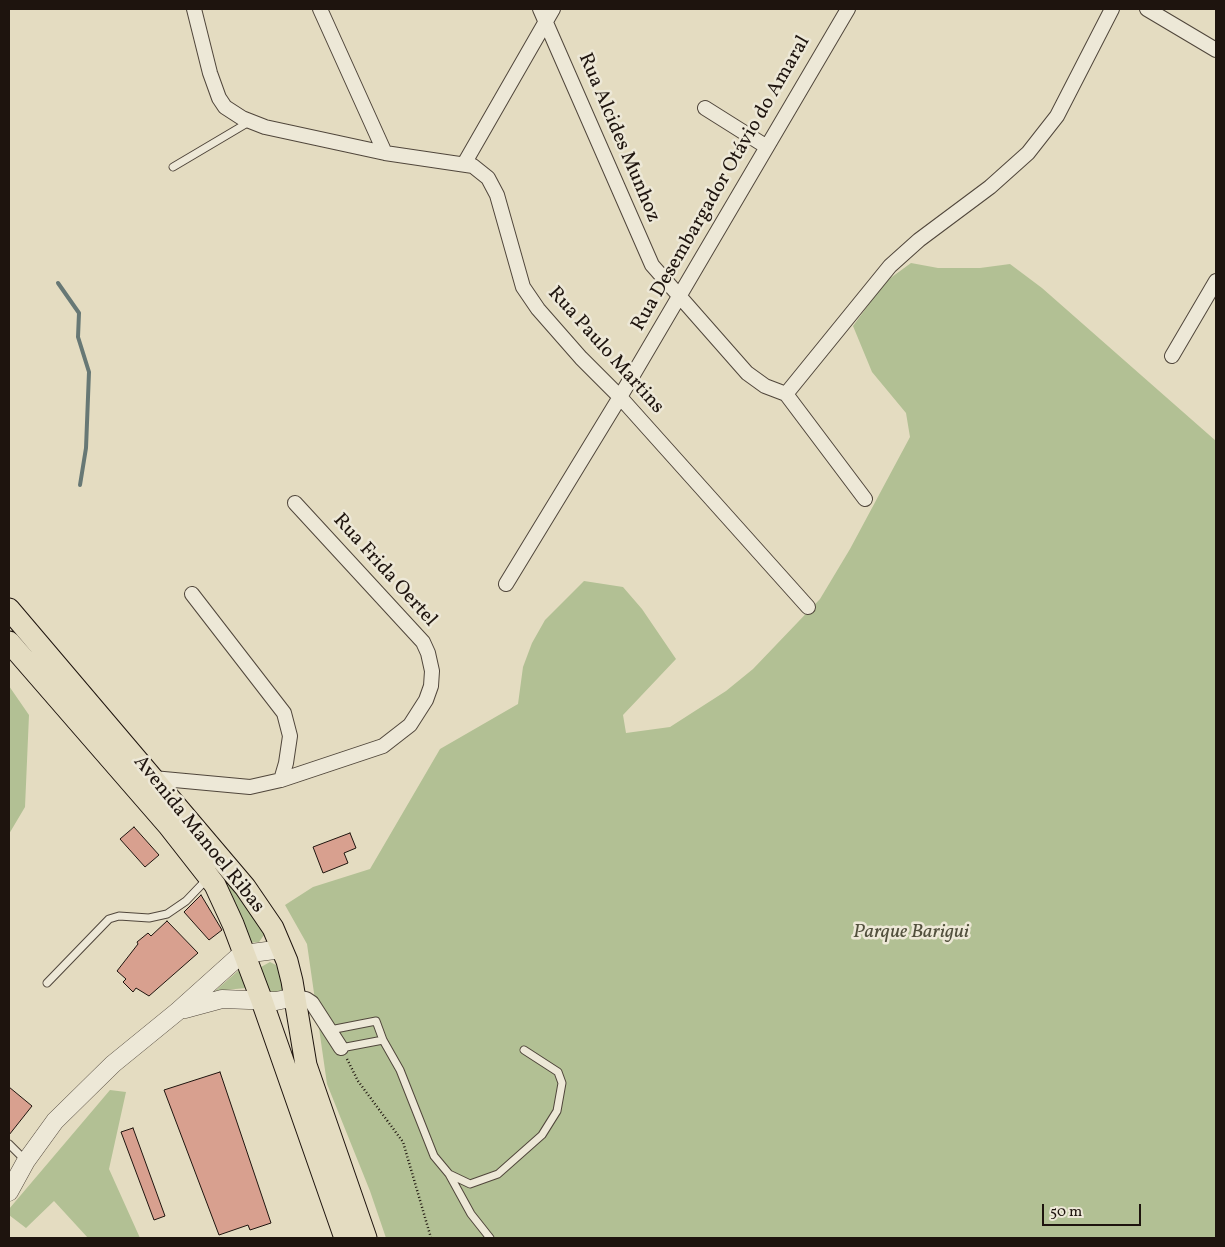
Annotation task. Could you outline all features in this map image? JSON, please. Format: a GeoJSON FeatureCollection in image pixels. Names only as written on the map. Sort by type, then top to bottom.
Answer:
{"type":"FeatureCollection","features":[{"type":"Feature","properties":{"kind":"main road","name":"Avenida Manoel Ribas"},"geometry":{"type":"LineString","coordinates":[[9,609],[257,902],[282,949],[296,997],[306,1065],[366,1238]]}},
{"type":"Feature","properties":{"kind":"main road","name":"Avenida Manoel Ribas"},"geometry":{"type":"LineString","coordinates":[[9,642],[117,765],[209,876],[227,908],[262,1001],[345,1238]]}},
{"type":"Feature","properties":{"kind":"main road"},"geometry":{"type":"LineString","coordinates":[[117,765],[143,779],[152,778]]}},
{"type":"Feature","properties":{"kind":"main road"},"geometry":{"type":"LineString","coordinates":[[168,825],[180,821],[206,841]]}},
{"type":"Feature","properties":{"kind":"street","name":"Rua Paulo Martins"},"geometry":{"type":"LineString","coordinates":[[194,9],[210,72],[219,98],[232,113],[250,122],[286,132],[420,160],[464,164],[480,170],[493,185],[508,228],[519,274],[530,298],[581,358],[620,397],[808,608]]}},
{"type":"Feature","properties":{"kind":"street"},"geometry":{"type":"LineString","coordinates":[[320,9],[385,153]]}},
{"type":"Feature","properties":{"kind":"street"},"geometry":{"type":"LineString","coordinates":[[464,164],[543,15],[553,9]]}},
{"type":"Feature","properties":{"kind":"street","name":"Rua Desembargador Otávio do Amaral"},"geometry":{"type":"LineString","coordinates":[[506,584],[620,397],[848,9]]}},
{"type":"Feature","properties":{"kind":"street"},"geometry":{"type":"LineString","coordinates":[[786,394],[890,266],[919,240],[990,187],[1033,147],[1057,116],[1112,9]]}},
{"type":"Feature","properties":{"kind":"street"},"geometry":{"type":"LineString","coordinates":[[1147,9],[1216,50]]}},
{"type":"Feature","properties":{"kind":"street","name":"Rua Alcides Munhoz"},"geometry":{"type":"LineString","coordinates":[[543,15],[647,255],[657,272],[747,373],[766,386],[786,394],[865,499]]}},
{"type":"Feature","properties":{"kind":"street"},"geometry":{"type":"LineString","coordinates":[[705,108],[767,147]]}},
{"type":"Feature","properties":{"kind":"street"},"geometry":{"type":"LineString","coordinates":[[1172,356],[1216,283]]}},
{"type":"Feature","properties":{"kind":"street","name":"Rua Frida Oertel"},"geometry":{"type":"LineString","coordinates":[[152,778],[242,787],[281,780],[372,750],[395,739],[410,725],[426,700],[431,686],[432,671],[428,653],[414,630],[295,503]]}},
{"type":"Feature","properties":{"kind":"street"},"geometry":{"type":"LineString","coordinates":[[192,594],[284,713],[290,736],[286,764],[281,780]]}},
{"type":"Feature","properties":{"kind":"street"},"geometry":{"type":"LineString","coordinates":[[9,1192],[26,1161],[55,1121],[113,1064],[178,1012],[244,954],[282,949]]}},
{"type":"Feature","properties":{"kind":"street"},"geometry":{"type":"LineString","coordinates":[[178,1012],[222,999],[262,1001],[276,1001],[296,997],[306,999],[312,1003],[341,1048]]}},
{"type":"Feature","properties":{"kind":"lane"},"geometry":{"type":"LineString","coordinates":[[173,167],[250,122]]}},
{"type":"Feature","properties":{"kind":"lane"},"geometry":{"type":"LineString","coordinates":[[47,983],[109,919],[119,916],[149,918],[166,914],[186,901],[209,876]]}},
{"type":"Feature","properties":{"kind":"lane"},"geometry":{"type":"LineString","coordinates":[[330,1030],[376,1021],[383,1040],[400,1070],[434,1156],[449,1174],[471,1214],[490,1238]]}},
{"type":"Feature","properties":{"kind":"lane"},"geometry":{"type":"LineString","coordinates":[[341,1048],[383,1040]]}},
{"type":"Feature","properties":{"kind":"lane"},"geometry":{"type":"LineString","coordinates":[[449,1174],[470,1184],[498,1174],[542,1135],[557,1111],[562,1082],[558,1072],[524,1050]]}},
{"type":"Feature","properties":{"kind":"lane"},"geometry":{"type":"LineString","coordinates":[[9,1144],[26,1161]]}},
{"type":"Feature","properties":{"kind":"path"},"geometry":{"type":"LineString","coordinates":[[341,1048],[358,1080],[403,1142],[431,1238]]}},
{"type":"Feature","properties":{"kind":"green space","name":"Parque Barigui"},"geometry":{"type":"Polygon","coordinates":[[[911,263],[938,268],[980,268],[1010,264],[1042,288],[1216,441],[1216,1238],[386,1238],[370,1191],[327,1084],[307,944],[285,905],[313,887],[370,869],[440,749],[518,704],[523,667],[532,643],[545,620],[584,581],[623,587],[642,609],[676,659],[623,715],[626,733],[670,727],[726,691],[753,669],[820,599],[850,549],[910,437],[906,413],[872,372],[853,326],[885,282],[911,263]]]}},
{"type":"Feature","properties":{"kind":"green space"},"geometry":{"type":"Polygon","coordinates":[[[9,686],[29,715],[25,807],[9,834],[9,686]]]}},
{"type":"Feature","properties":{"kind":"green space"},"geometry":{"type":"Polygon","coordinates":[[[227,875],[258,920],[264,935],[259,942],[249,943],[219,880],[227,875]]]}},
{"type":"Feature","properties":{"kind":"green space"},"geometry":{"type":"Polygon","coordinates":[[[270,962],[276,965],[283,979],[283,992],[269,993],[261,967],[270,962]]]}},
{"type":"Feature","properties":{"kind":"green space"},"geometry":{"type":"Polygon","coordinates":[[[239,970],[246,988],[215,991],[239,970]]]}},
{"type":"Feature","properties":{"kind":"green space"},"geometry":{"type":"Polygon","coordinates":[[[110,1090],[126,1092],[109,1169],[140,1238],[88,1238],[54,1201],[26,1228],[9,1215],[9,1209],[110,1090]]]}},
{"type":"Feature","properties":{"kind":"building"},"geometry":{"type":"Polygon","coordinates":[[[134,827],[159,855],[145,867],[120,839],[134,827]]]}},
{"type":"Feature","properties":{"kind":"building"},"geometry":{"type":"Polygon","coordinates":[[[350,833],[356,848],[344,853],[348,863],[323,873],[313,847],[350,833]]]}},
{"type":"Feature","properties":{"kind":"building"},"geometry":{"type":"Polygon","coordinates":[[[201,895],[222,930],[209,940],[184,912],[201,895]]]}},
{"type":"Feature","properties":{"kind":"building"},"geometry":{"type":"Polygon","coordinates":[[[167,921],[198,953],[149,996],[136,988],[133,992],[123,982],[126,979],[117,971],[138,944],[137,942],[148,933],[151,936],[167,921]]]}},
{"type":"Feature","properties":{"kind":"building"},"geometry":{"type":"Polygon","coordinates":[[[220,1072],[271,1223],[250,1230],[248,1225],[219,1235],[164,1090],[220,1072]]]}},
{"type":"Feature","properties":{"kind":"building"},"geometry":{"type":"Polygon","coordinates":[[[9,1087],[32,1106],[9,1135],[9,1087]]]}},
{"type":"Feature","properties":{"kind":"building"},"geometry":{"type":"Polygon","coordinates":[[[133,1128],[165,1216],[154,1220],[121,1132],[133,1128]]]}},
{"type":"Feature","properties":{"kind":"waterway"},"geometry":{"type":"LineString","coordinates":[[58,283],[79,313],[78,337],[89,372],[86,448],[80,485]]}}]}
